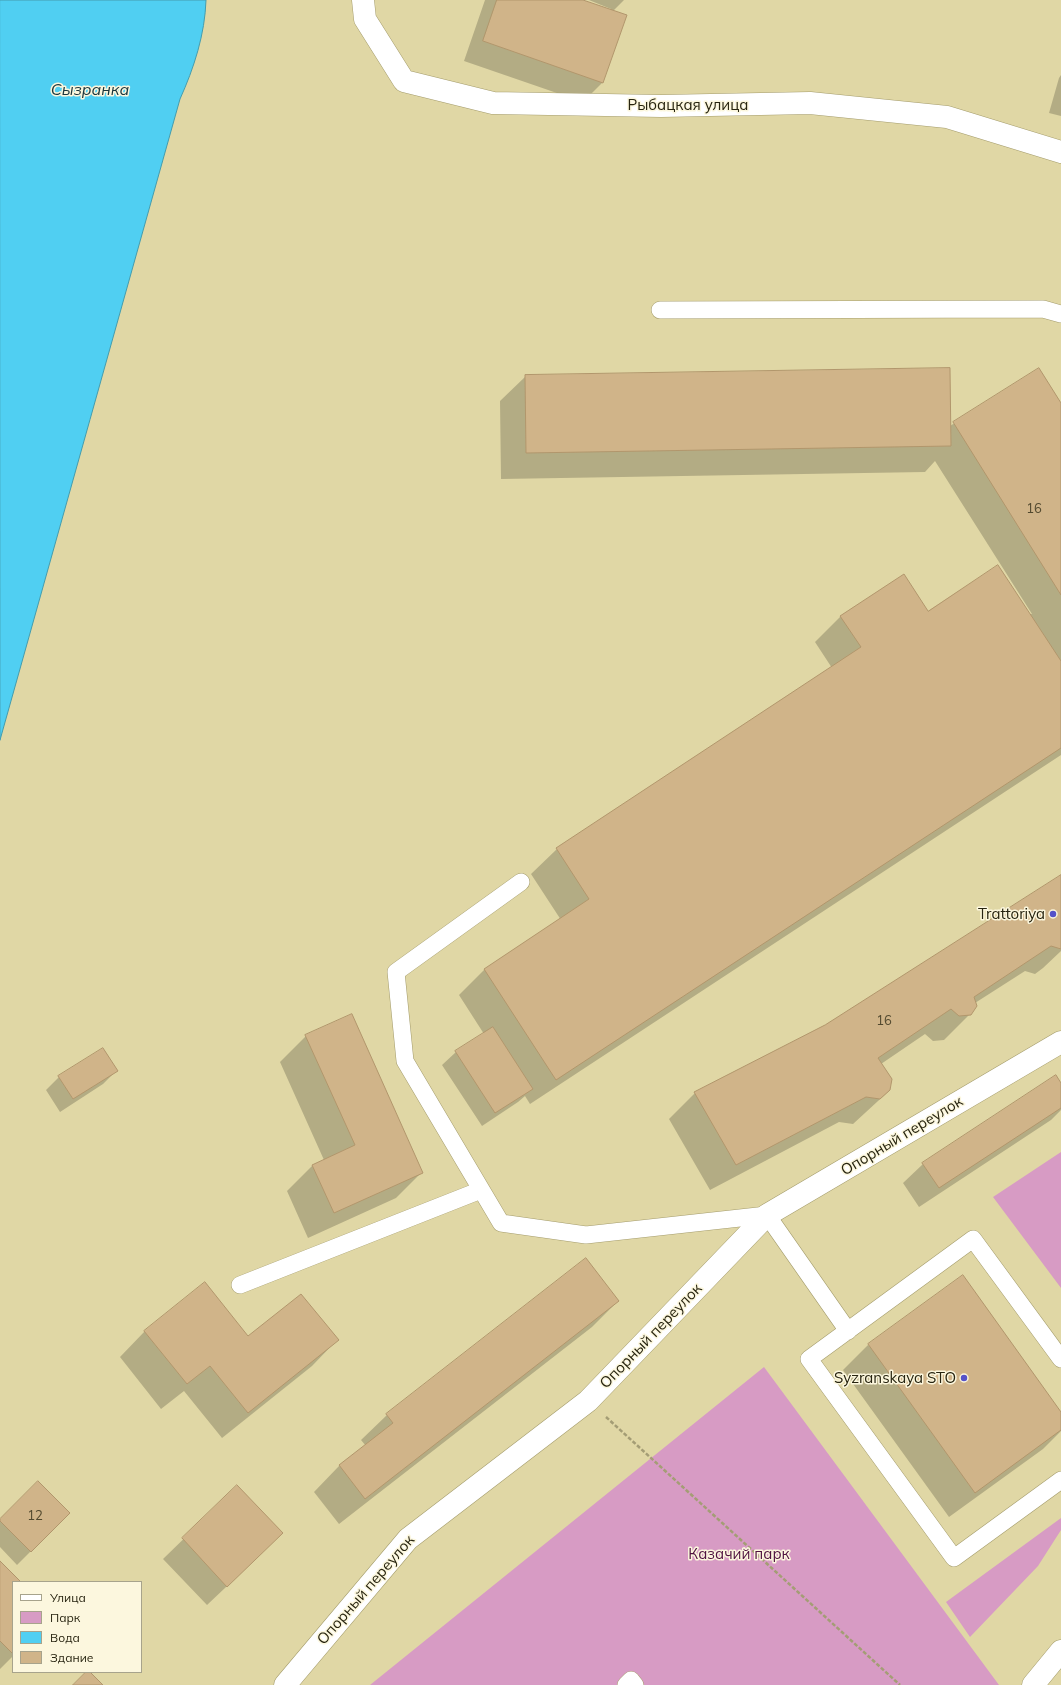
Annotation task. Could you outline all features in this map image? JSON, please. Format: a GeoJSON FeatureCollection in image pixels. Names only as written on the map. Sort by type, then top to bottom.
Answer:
{"type":"FeatureCollection","features":[{"type":"Feature","properties":{"kind":"street","name":"Рыбацкая улица"},"geometry":{"type":"LineString","coordinates":[[363,0],[365,19],[404,81],[493,103],[661,106],[810,103],[947,117],[1061,152]]}},
{"type":"Feature","properties":{"kind":"street","name":"Опорный переулок"},"geometry":{"type":"LineString","coordinates":[[286,1685],[408,1539],[588,1401],[767,1215],[1061,1042]]}},
{"type":"Feature","properties":{"kind":"street"},"geometry":{"type":"LineString","coordinates":[[1033,1685],[1061,1651]]}},
{"type":"Feature","properties":{"kind":"lane"},"geometry":{"type":"LineString","coordinates":[[660,310],[1043,309],[1061,314]]}},
{"type":"Feature","properties":{"kind":"lane"},"geometry":{"type":"LineString","coordinates":[[521,882],[396,972],[405,1061],[501,1223],[586,1236],[767,1215],[848,1331]]}},
{"type":"Feature","properties":{"kind":"lane"},"geometry":{"type":"LineString","coordinates":[[240,1285],[481,1190]]}},
{"type":"Feature","properties":{"kind":"lane"},"geometry":{"type":"LineString","coordinates":[[1061,1359],[973,1239],[809,1359],[954,1558],[1061,1480]]}},
{"type":"Feature","properties":{"kind":"lane"},"geometry":{"type":"LineString","coordinates":[[626,1685],[630,1680],[635,1685]]}},
{"type":"Feature","properties":{"kind":"path"},"geometry":{"type":"LineString","coordinates":[[588,1401],[900,1685]]}},
{"type":"Feature","properties":{"kind":"green space"},"geometry":{"type":"Polygon","coordinates":[[[1061,1152],[1061,1288],[993,1197],[1061,1152]]]}},
{"type":"Feature","properties":{"kind":"green space","name":"Казачий парк"},"geometry":{"type":"Polygon","coordinates":[[[764,1367],[999,1685],[370,1685],[764,1367]]]}},
{"type":"Feature","properties":{"kind":"green space"},"geometry":{"type":"Polygon","coordinates":[[[1061,1518],[1061,1530],[1038,1566],[970,1637],[946,1602],[1061,1518]]]}},
{"type":"Feature","properties":{"kind":"water","name":"Сызранка"},"geometry":{"type":"Polygon","coordinates":[[[0,0],[206,0],[198,51],[180,99],[0,740],[0,0]]]}},
{"type":"Feature","properties":{"kind":"building"},"geometry":{"type":"Polygon","coordinates":[[[497,0],[583,0],[627,15],[603,83],[483,41],[497,0]]]}},
{"type":"Feature","properties":{"kind":"building"},"geometry":{"type":"Polygon","coordinates":[[[950,368],[951,446],[526,453],[525,375],[950,368]]]}},
{"type":"Feature","properties":{"kind":"building"},"geometry":{"type":"Polygon","coordinates":[[[1039,368],[1061,403],[1061,595],[953,422],[1039,368]]]}},
{"type":"Feature","properties":{"kind":"building"},"geometry":{"type":"Polygon","coordinates":[[[998,565],[1061,661],[1061,748],[556,1080],[484,969],[589,899],[556,848],[861,647],[840,616],[904,574],[928,611],[998,565]]]}},
{"type":"Feature","properties":{"kind":"building"},"geometry":{"type":"Polygon","coordinates":[[[1061,875],[1061,949],[1051,946],[974,997],[977,1006],[971,1015],[959,1016],[951,1009],[878,1058],[892,1079],[890,1090],[880,1099],[866,1097],[736,1165],[694,1092],[825,1025],[1061,875]]]}},
{"type":"Feature","properties":{"kind":"building"},"geometry":{"type":"Polygon","coordinates":[[[352,1014],[423,1173],[334,1213],[312,1165],[355,1145],[305,1035],[352,1014]]]}},
{"type":"Feature","properties":{"kind":"building"},"geometry":{"type":"Polygon","coordinates":[[[493,1027],[533,1089],[495,1113],[455,1051],[493,1027]]]}},
{"type":"Feature","properties":{"kind":"building"},"geometry":{"type":"Polygon","coordinates":[[[103,1048],[118,1071],[73,1099],[58,1076],[103,1048]]]}},
{"type":"Feature","properties":{"kind":"building"},"geometry":{"type":"Polygon","coordinates":[[[1056,1075],[1061,1083],[1061,1108],[939,1188],[922,1163],[1056,1075]]]}},
{"type":"Feature","properties":{"kind":"building"},"geometry":{"type":"Polygon","coordinates":[[[586,1258],[619,1301],[365,1499],[339,1465],[393,1423],[386,1414],[586,1258]]]}},
{"type":"Feature","properties":{"kind":"building","name":"Syzranskaya STO"},"geometry":{"type":"Polygon","coordinates":[[[963,1275],[1061,1412],[1061,1430],[975,1493],[868,1344],[963,1275]]]}},
{"type":"Feature","properties":{"kind":"building"},"geometry":{"type":"Polygon","coordinates":[[[205,1282],[248,1336],[301,1294],[339,1340],[248,1413],[210,1366],[187,1384],[144,1331],[205,1282]]]}},
{"type":"Feature","properties":{"kind":"building"},"geometry":{"type":"Polygon","coordinates":[[[38,1481],[70,1513],[31,1552],[0,1521],[0,1519],[38,1481]]]}},
{"type":"Feature","properties":{"kind":"building"},"geometry":{"type":"Polygon","coordinates":[[[237,1485],[283,1533],[227,1587],[182,1538],[237,1485]]]}},
{"type":"Feature","properties":{"kind":"building"},"geometry":{"type":"Polygon","coordinates":[[[0,1561],[20,1581],[12,1581],[12,1653],[0,1641],[0,1561]]]}},
{"type":"Feature","properties":{"kind":"building"},"geometry":{"type":"Polygon","coordinates":[[[85,1673],[91,1673],[103,1685],[73,1685],[85,1673]]]}},
{"type":"Feature","properties":{"kind":"place","name":"Trattoriya"},"geometry":{"type":"Point","coordinates":[1053,914]}},
{"type":"Feature","properties":{"kind":"place","name":"Syzranskaya STO"},"geometry":{"type":"Point","coordinates":[964,1378]}}]}
